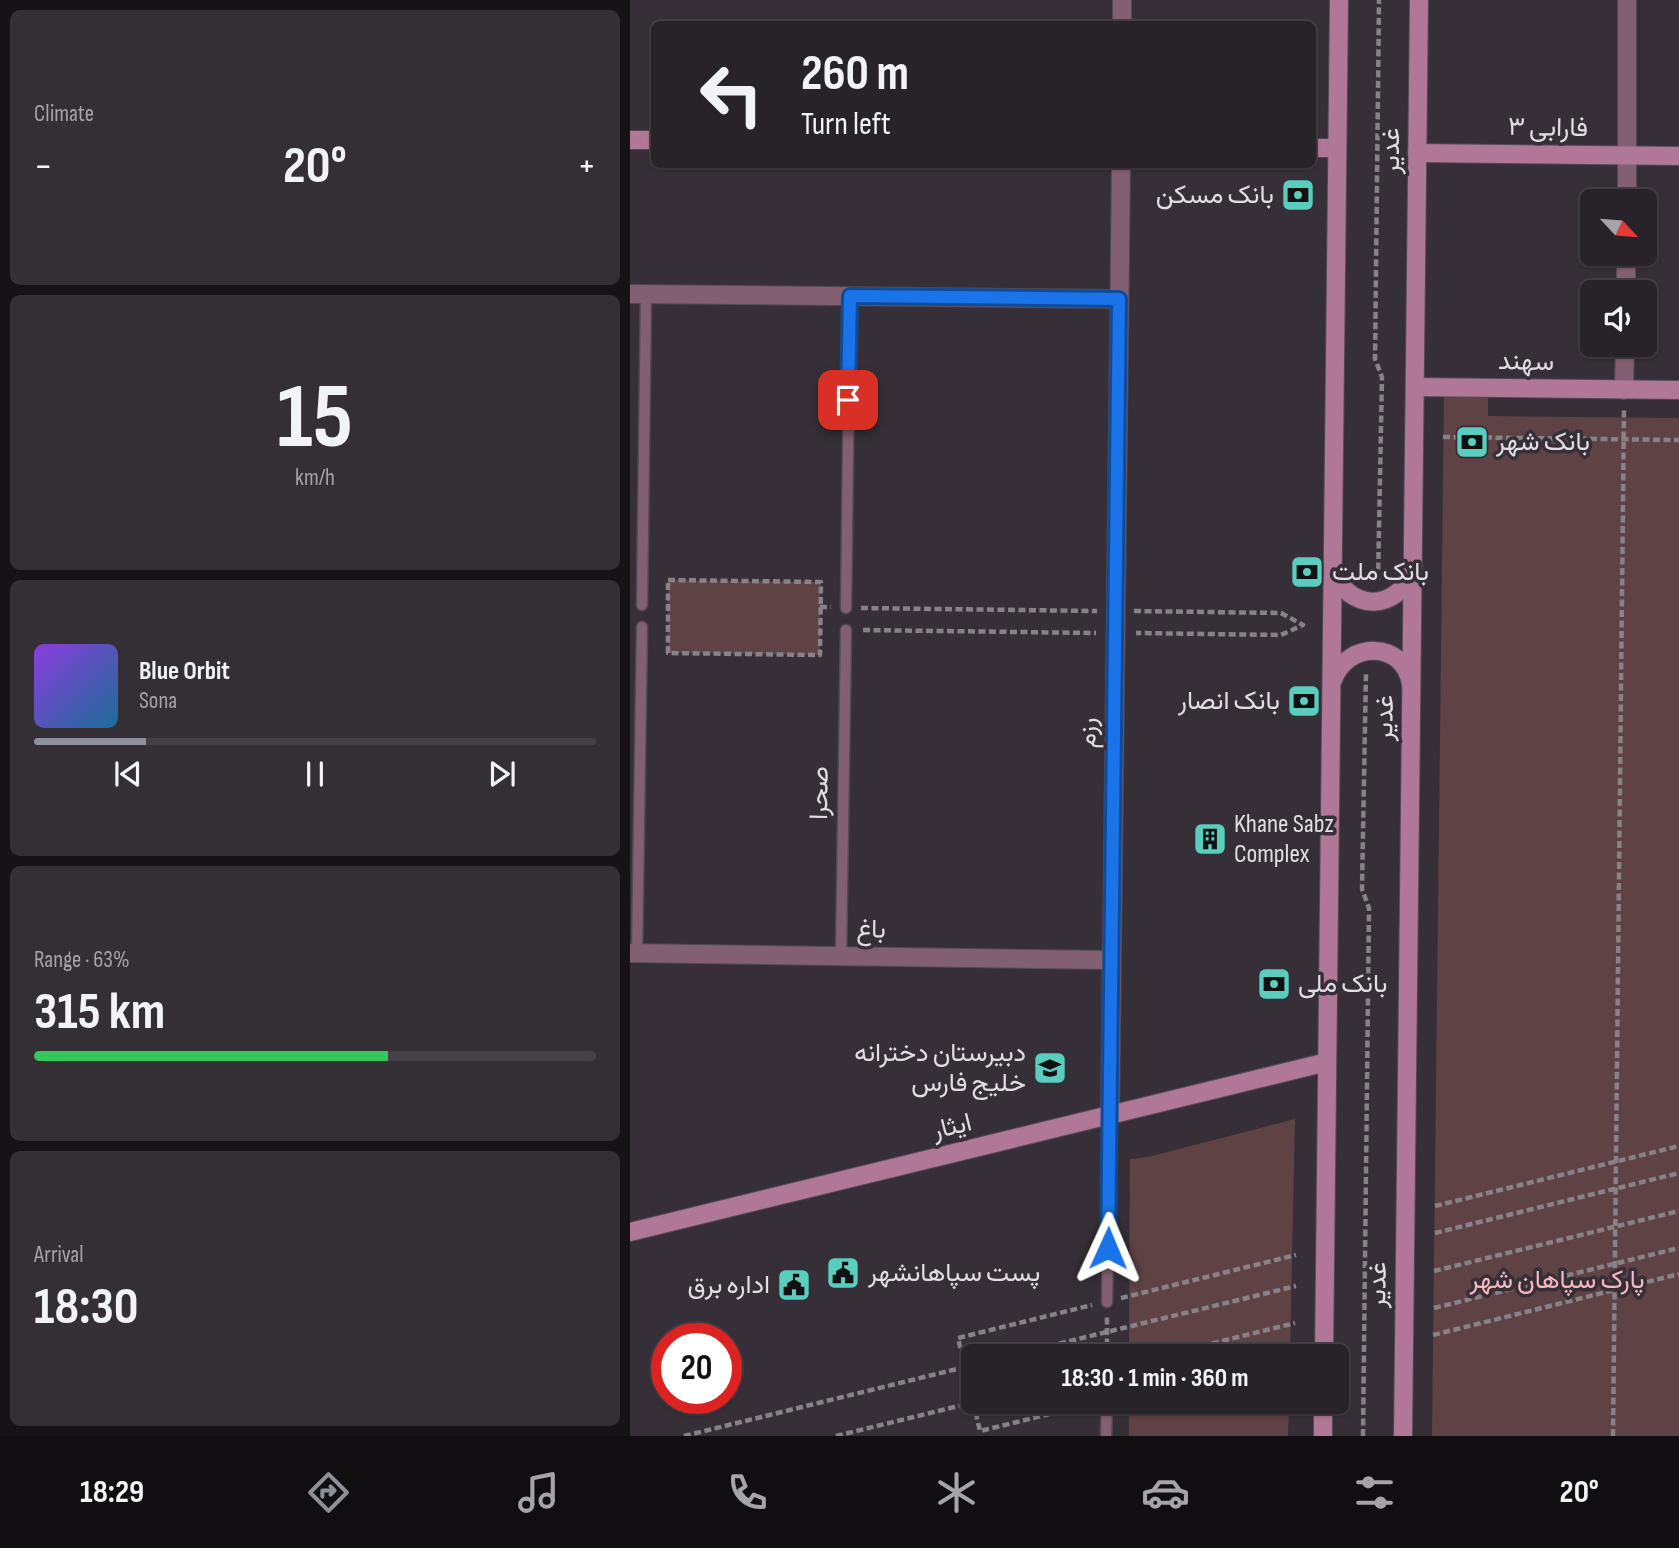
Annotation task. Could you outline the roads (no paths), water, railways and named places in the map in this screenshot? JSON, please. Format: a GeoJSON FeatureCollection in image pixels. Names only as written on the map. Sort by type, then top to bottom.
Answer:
{"type":"FeatureCollection","features":[{"type":"Feature","properties":{"kind":"main road","name":"غدیر"},"geometry":{"type":"LineString","coordinates":[[1324,1344],[1339,0]]}},
{"type":"Feature","properties":{"kind":"main road","name":"غدیر"},"geometry":{"type":"LineString","coordinates":[[1403,1436],[1419,0]]}},
{"type":"Feature","properties":{"kind":"main road"},"geometry":{"type":"LineString","coordinates":[[630,140],[651,140]]}},
{"type":"Feature","properties":{"kind":"main road"},"geometry":{"type":"LineString","coordinates":[[1316,148],[1337,148]]}},
{"type":"Feature","properties":{"kind":"main road","name":"فارابی ۳"},"geometry":{"type":"LineString","coordinates":[[1417,153],[1679,156]]}},
{"type":"Feature","properties":{"kind":"main road","name":"سهند"},"geometry":{"type":"LineString","coordinates":[[1415,387],[1679,390]]}},
{"type":"Feature","properties":{"kind":"main road"},"geometry":{"type":"LineString","coordinates":[[1333,562],[1334,574],[1349,594],[1360,600],[1378,601],[1396,594],[1405,586],[1413,562]]}},
{"type":"Feature","properties":{"kind":"main road"},"geometry":{"type":"LineString","coordinates":[[1331,690],[1339,666],[1348,658],[1366,651],[1384,652],[1395,658],[1410,678],[1412,691]]}},
{"type":"Feature","properties":{"kind":"main road","name":"ایثار"},"geometry":{"type":"LineString","coordinates":[[630,1233],[1327,1062]]}},
{"type":"Feature","properties":{"kind":"main road"},"geometry":{"type":"LineString","coordinates":[[1323,1436],[1324,1414]]}},
{"type":"Feature","properties":{"kind":"street"},"geometry":{"type":"LineString","coordinates":[[1122,0],[1122,21]]}},
{"type":"Feature","properties":{"kind":"street"},"geometry":{"type":"LineString","coordinates":[[1627,189],[1628,0]]}},
{"type":"Feature","properties":{"kind":"street","name":"رزم"},"geometry":{"type":"LineString","coordinates":[[1110,1115],[1121,168]]}},
{"type":"Feature","properties":{"kind":"street"},"geometry":{"type":"LineString","coordinates":[[638,294],[1119,299]]}},
{"type":"Feature","properties":{"kind":"street"},"geometry":{"type":"LineString","coordinates":[[1624,390],[1625,357]]}},
{"type":"Feature","properties":{"kind":"street","name":"باغ"},"geometry":{"type":"LineString","coordinates":[[634,953],[1110,960]]}},
{"type":"Feature","properties":{"kind":"lane"},"geometry":{"type":"LineString","coordinates":[[638,294],[642,605]]}},
{"type":"Feature","properties":{"kind":"lane"},"geometry":{"type":"LineString","coordinates":[[846,608],[850,296]]}},
{"type":"Feature","properties":{"kind":"lane"},"geometry":{"type":"LineString","coordinates":[[634,953],[642,627]]}},
{"type":"Feature","properties":{"kind":"lane","name":"صحرا"},"geometry":{"type":"LineString","coordinates":[[841,956],[846,630]]}},
{"type":"Feature","properties":{"kind":"lane","name":"رزم"},"geometry":{"type":"LineString","coordinates":[[1107,1302],[1110,1115]]}},
{"type":"Feature","properties":{"kind":"lane"},"geometry":{"type":"LineString","coordinates":[[1106,1436],[1107,1414]]}},
{"type":"Feature","properties":{"kind":"place","name":"بانک مسکن"},"geometry":{"type":"Point","coordinates":[1298,195]}},
{"type":"Feature","properties":{"kind":"place","name":"بانک شهر"},"geometry":{"type":"Point","coordinates":[1472,442]}},
{"type":"Feature","properties":{"kind":"place","name":"بانک ملت"},"geometry":{"type":"Point","coordinates":[1307,572]}},
{"type":"Feature","properties":{"kind":"place","name":"بانک انصار"},"geometry":{"type":"Point","coordinates":[1304,701]}},
{"type":"Feature","properties":{"kind":"place","name":"Khane Sabz Complex"},"geometry":{"type":"Point","coordinates":[1210,839]}},
{"type":"Feature","properties":{"kind":"place","name":"بانک ملی"},"geometry":{"type":"Point","coordinates":[1274,984]}},
{"type":"Feature","properties":{"kind":"place","name":"دبیرستان دخترانه خلیج فارس"},"geometry":{"type":"Point","coordinates":[1050,1068]}},
{"type":"Feature","properties":{"kind":"place","name":"پست سپاهانشهر"},"geometry":{"type":"Point","coordinates":[843,1273]}},
{"type":"Feature","properties":{"kind":"place","name":"اداره برق"},"geometry":{"type":"Point","coordinates":[794,1285]}},
{"type":"Feature","properties":{"kind":"park label","name":"پارک سپاهان شهر"},"geometry":{"type":"Point","coordinates":[1557,1280]}}]}
